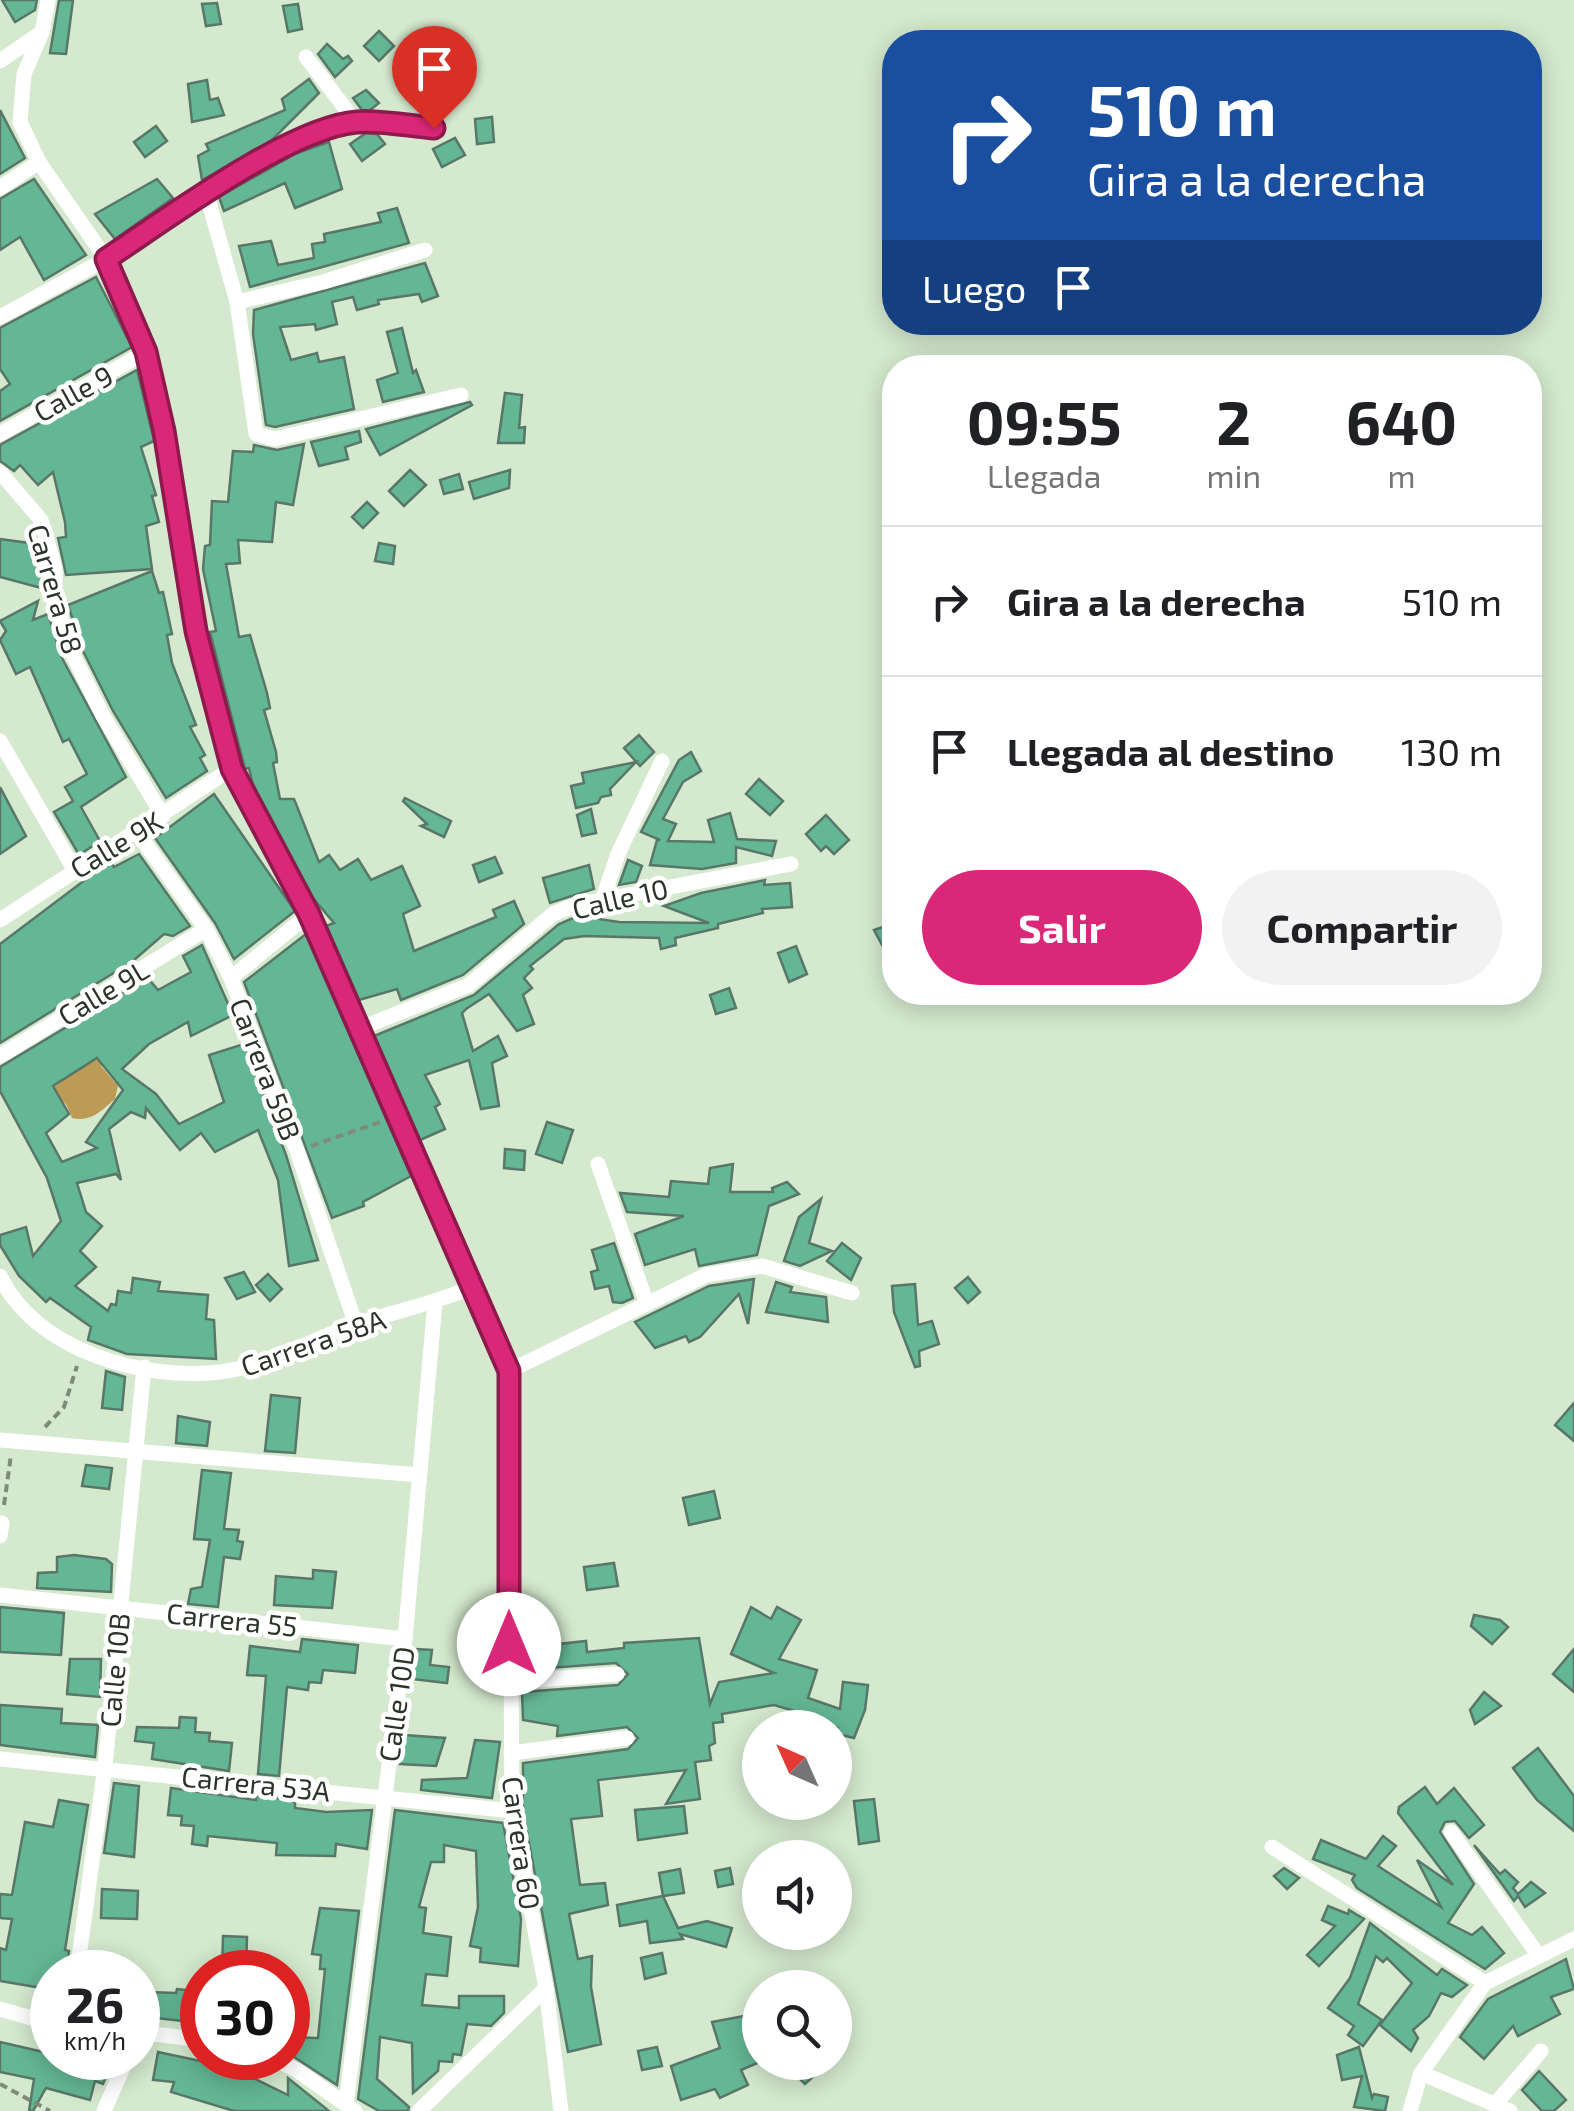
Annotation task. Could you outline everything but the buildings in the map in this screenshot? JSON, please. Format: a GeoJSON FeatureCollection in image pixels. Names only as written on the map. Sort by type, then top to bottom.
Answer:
{"type":"FeatureCollection","features":[{"type":"Feature","properties":{"kind":"street","name":"Carrera 60"},"geometry":{"type":"LineString","coordinates":[[48,0],[42,32],[24,74],[20,122],[39,162],[106,259],[146,352],[164,431],[196,631],[232,769],[309,914],[509,1371],[512,1812],[546,1988],[561,2111]]}},
{"type":"Feature","properties":{"kind":"street"},"geometry":{"type":"LineString","coordinates":[[0,61],[42,32]]}},
{"type":"Feature","properties":{"kind":"street"},"geometry":{"type":"LineString","coordinates":[[306,56],[355,122]]}},
{"type":"Feature","properties":{"kind":"street"},"geometry":{"type":"LineString","coordinates":[[0,317],[106,259],[206,192],[292,143],[355,122],[434,128]]}},
{"type":"Feature","properties":{"kind":"street"},"geometry":{"type":"LineString","coordinates":[[0,188],[39,162]]}},
{"type":"Feature","properties":{"kind":"street"},"geometry":{"type":"LineString","coordinates":[[206,192],[237,302],[256,434],[264,440],[461,395]]}},
{"type":"Feature","properties":{"kind":"street"},"geometry":{"type":"LineString","coordinates":[[237,302],[324,282],[425,250]]}},
{"type":"Feature","properties":{"kind":"street","name":"Calle 9"},"geometry":{"type":"LineString","coordinates":[[0,434],[146,352]]}},
{"type":"Feature","properties":{"kind":"street","name":"Carrera 58"},"geometry":{"type":"LineString","coordinates":[[0,472],[41,520],[55,568],[55,600],[72,653],[103,716],[164,816]]}},
{"type":"Feature","properties":{"kind":"street"},"geometry":{"type":"LineString","coordinates":[[0,740],[74,868]]}},
{"type":"Feature","properties":{"kind":"street"},"geometry":{"type":"LineString","coordinates":[[602,901],[618,854],[662,760]]}},
{"type":"Feature","properties":{"kind":"street","name":"Calle 9K"},"geometry":{"type":"LineString","coordinates":[[0,920],[74,868],[164,816],[232,769]]}},
{"type":"Feature","properties":{"kind":"street","name":"Carrera 59B"},"geometry":{"type":"LineString","coordinates":[[136,832],[206,929],[230,978],[297,1150],[356,1324]]}},
{"type":"Feature","properties":{"kind":"street","name":"Calle 10"},"geometry":{"type":"LineString","coordinates":[[361,1028],[469,985],[553,914],[791,864]]}},
{"type":"Feature","properties":{"kind":"street"},"geometry":{"type":"LineString","coordinates":[[230,978],[309,914]]}},
{"type":"Feature","properties":{"kind":"street","name":"Calle 9L"},"geometry":{"type":"LineString","coordinates":[[0,1056],[206,929]]}},
{"type":"Feature","properties":{"kind":"street"},"geometry":{"type":"LineString","coordinates":[[598,1164],[647,1304]]}},
{"type":"Feature","properties":{"kind":"street"},"geometry":{"type":"LineString","coordinates":[[509,1371],[706,1276],[762,1266],[852,1293]]}},
{"type":"Feature","properties":{"kind":"street","name":"Carrera 58A"},"geometry":{"type":"LineString","coordinates":[[1,1280],[33,1324],[82,1352],[144,1367],[234,1370],[356,1324],[435,1304],[475,1286]]}},
{"type":"Feature","properties":{"kind":"street","name":"Calle 10D"},"geometry":{"type":"LineString","coordinates":[[350,2107],[383,1797],[405,1639],[435,1304]]}},
{"type":"Feature","properties":{"kind":"street","name":"Calle 10B"},"geometry":{"type":"LineString","coordinates":[[80,1950],[105,1766],[144,1367]]}},
{"type":"Feature","properties":{"kind":"street"},"geometry":{"type":"LineString","coordinates":[[0,1440],[418,1475]]}},
{"type":"Feature","properties":{"kind":"street","name":"Carrera 55"},"geometry":{"type":"LineString","coordinates":[[0,1595],[405,1639]]}},
{"type":"Feature","properties":{"kind":"street"},"geometry":{"type":"LineString","coordinates":[[509,1682],[618,1674]]}},
{"type":"Feature","properties":{"kind":"street"},"geometry":{"type":"LineString","coordinates":[[510,1753],[627,1738]]}},
{"type":"Feature","properties":{"kind":"street","name":"Carrera 53A"},"geometry":{"type":"LineString","coordinates":[[0,1758],[105,1766],[512,1812]]}},
{"type":"Feature","properties":{"kind":"street"},"geometry":{"type":"LineString","coordinates":[[1452,1832],[1539,1956]]}},
{"type":"Feature","properties":{"kind":"street"},"geometry":{"type":"LineString","coordinates":[[1272,1847],[1486,1983]]}},
{"type":"Feature","properties":{"kind":"street"},"geometry":{"type":"LineString","coordinates":[[1410,2111],[1421,2074],[1486,1983],[1574,1940]]}},
{"type":"Feature","properties":{"kind":"street"},"geometry":{"type":"LineString","coordinates":[[418,2111],[546,1988]]}},
{"type":"Feature","properties":{"kind":"street"},"geometry":{"type":"LineString","coordinates":[[0,2008],[30,2017]]}},
{"type":"Feature","properties":{"kind":"street"},"geometry":{"type":"LineString","coordinates":[[1421,2074],[1503,2106],[1541,2050]]}},
{"type":"Feature","properties":{"kind":"street"},"geometry":{"type":"LineString","coordinates":[[104,2111],[117,2080]]}},
{"type":"Feature","properties":{"kind":"street"},"geometry":{"type":"LineString","coordinates":[[306,2080],[350,2107]]}},
{"type":"Feature","properties":{"kind":"path"},"geometry":{"type":"LineString","coordinates":[[297,1150],[397,1116]]}},
{"type":"Feature","properties":{"kind":"path"},"geometry":{"type":"LineString","coordinates":[[0,2084],[50,2111]]}},
{"type":"Feature","properties":{"kind":"shaded area"},"geometry":{"type":"Polygon","coordinates":[[[86,1044],[122,1052],[101,1066],[118,1086],[115,1099],[96,1114],[79,1119],[72,1118],[66,1104],[47,1092],[71,1075],[86,1044]]]}},
{"type":"Feature","properties":{"kind":"route"},"geometry":{"type":"LineString","coordinates":[[434,128],[355,122],[292,143],[206,192],[106,259],[146,352],[164,431],[196,631],[232,769],[309,914],[509,1371],[509,1644]]}}]}
